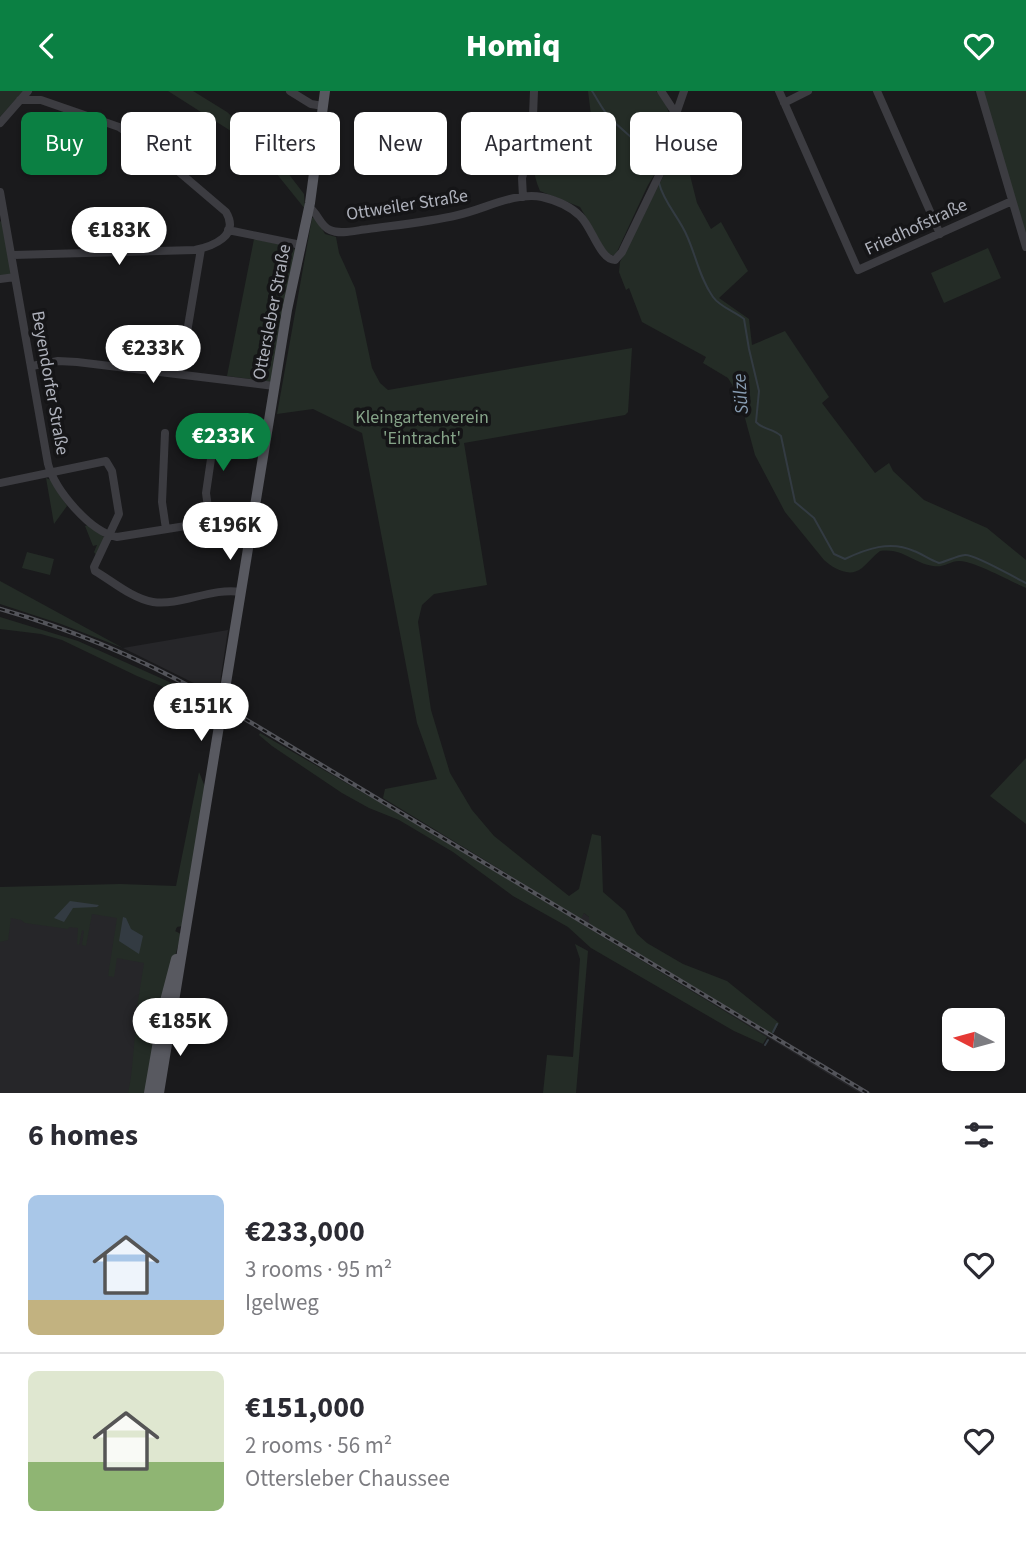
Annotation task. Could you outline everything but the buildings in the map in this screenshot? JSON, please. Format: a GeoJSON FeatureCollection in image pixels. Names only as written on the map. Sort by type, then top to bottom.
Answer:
{"type":"FeatureCollection","features":[{"type":"Feature","properties":{"kind":"main road","name":"Ottersleber Straße"},"geometry":{"type":"LineString","coordinates":[[184,935],[274,386],[309,207],[325,91]]}},
{"type":"Feature","properties":{"kind":"main road"},"geometry":{"type":"LineString","coordinates":[[149,1093],[167,989],[184,935]]}},
{"type":"Feature","properties":{"kind":"main road"},"geometry":{"type":"LineString","coordinates":[[159,1093],[184,935]]}},
{"type":"Feature","properties":{"kind":"street"},"geometry":{"type":"LineString","coordinates":[[0,123],[28,91]]}},
{"type":"Feature","properties":{"kind":"street"},"geometry":{"type":"LineString","coordinates":[[36,91],[41,100]]}},
{"type":"Feature","properties":{"kind":"street"},"geometry":{"type":"LineString","coordinates":[[290,91],[310,103],[323,106]]}},
{"type":"Feature","properties":{"kind":"street"},"geometry":{"type":"LineString","coordinates":[[523,197],[522,178],[533,130],[534,91]]}},
{"type":"Feature","properties":{"kind":"street"},"geometry":{"type":"LineString","coordinates":[[661,91],[675,112]]}},
{"type":"Feature","properties":{"kind":"street"},"geometry":{"type":"LineString","coordinates":[[677,112],[684,91]]}},
{"type":"Feature","properties":{"kind":"street","name":"Friedhofstraße"},"geometry":{"type":"LineString","coordinates":[[779,91],[857,269],[1012,201]]}},
{"type":"Feature","properties":{"kind":"street"},"geometry":{"type":"LineString","coordinates":[[784,103],[808,91]]}},
{"type":"Feature","properties":{"kind":"street"},"geometry":{"type":"LineString","coordinates":[[877,91],[940,233]]}},
{"type":"Feature","properties":{"kind":"street"},"geometry":{"type":"LineString","coordinates":[[980,91],[1026,247]]}},
{"type":"Feature","properties":{"kind":"street"},"geometry":{"type":"LineString","coordinates":[[13,255],[178,252],[218,244],[228,230],[228,216],[214,202],[158,154],[121,128],[41,100],[20,100]]}},
{"type":"Feature","properties":{"kind":"street","name":"Ottweiler Straße"},"geometry":{"type":"LineString","coordinates":[[309,207],[326,228],[340,232],[447,218],[523,197],[549,199],[573,210],[588,224],[606,257],[611,260],[617,259],[659,175]]}},
{"type":"Feature","properties":{"kind":"street","name":"Beyendorfer Straße"},"geometry":{"type":"LineString","coordinates":[[0,192],[50,471],[74,508],[110,536]]}},
{"type":"Feature","properties":{"kind":"street"},"geometry":{"type":"LineString","coordinates":[[228,230],[301,245]]}},
{"type":"Feature","properties":{"kind":"street"},"geometry":{"type":"LineString","coordinates":[[180,373],[201,249]]}},
{"type":"Feature","properties":{"kind":"street"},"geometry":{"type":"LineString","coordinates":[[0,279],[15,277]]}},
{"type":"Feature","properties":{"kind":"street"},"geometry":{"type":"LineString","coordinates":[[32,366],[73,361],[274,386]]}},
{"type":"Feature","properties":{"kind":"street"},"geometry":{"type":"LineString","coordinates":[[264,453],[264,426],[271,408]]}},
{"type":"Feature","properties":{"kind":"street"},"geometry":{"type":"LineString","coordinates":[[210,522],[205,495],[216,425]]}},
{"type":"Feature","properties":{"kind":"street"},"geometry":{"type":"LineString","coordinates":[[164,433],[162,502],[166,529]]}},
{"type":"Feature","properties":{"kind":"street"},"geometry":{"type":"LineString","coordinates":[[0,482],[44,475],[50,471],[101,461],[108,463],[119,510],[93,570],[144,599],[161,602],[241,591]]}},
{"type":"Feature","properties":{"kind":"street"},"geometry":{"type":"LineString","coordinates":[[110,536],[123,537],[253,517]]}},
{"type":"Feature","properties":{"kind":"shaded area"},"geometry":{"type":"Polygon","coordinates":[[[228,630],[218,695],[123,648],[228,630]]]}},
{"type":"Feature","properties":{"kind":"shaded area"},"geometry":{"type":"Polygon","coordinates":[[[438,832],[580,918],[584,913],[589,917],[592,926],[871,1093],[860,1093],[838,1080],[436,835],[438,832]]]}},
{"type":"Feature","properties":{"kind":"shaded area"},"geometry":{"type":"Polygon","coordinates":[[[188,888],[159,986],[142,1093],[0,1093],[0,889],[188,888]]]}},
{"type":"Feature","properties":{"kind":"shaded area"},"geometry":{"type":"Polygon","coordinates":[[[70,901],[99,905],[73,908],[64,922],[54,918],[70,901]]]}},
{"type":"Feature","properties":{"kind":"shaded area"},"geometry":{"type":"Polygon","coordinates":[[[123,917],[131,929],[143,936],[139,954],[119,941],[123,917]]]}},
{"type":"Feature","properties":{"kind":"green space"},"geometry":{"type":"Polygon","coordinates":[[[0,91],[23,91],[0,117],[0,91]]]}},
{"type":"Feature","properties":{"kind":"green space"},"geometry":{"type":"Polygon","coordinates":[[[168,91],[193,91],[227,112],[230,115],[230,130],[216,122],[216,112],[201,112],[168,91]]]}},
{"type":"Feature","properties":{"kind":"green space"},"geometry":{"type":"Polygon","coordinates":[[[588,91],[656,91],[664,100],[669,112],[630,112],[630,175],[654,175],[615,256],[604,248],[580,207],[540,191],[535,175],[616,175],[616,112],[591,112],[588,91]]]}},
{"type":"Feature","properties":{"kind":"green space"},"geometry":{"type":"Polygon","coordinates":[[[983,91],[1026,91],[1026,238],[983,91]]]}},
{"type":"Feature","properties":{"kind":"green space"},"geometry":{"type":"Polygon","coordinates":[[[278,175],[289,175],[304,194],[305,209],[278,175]]]}},
{"type":"Feature","properties":{"kind":"green space"},"geometry":{"type":"Polygon","coordinates":[[[664,175],[690,175],[697,203],[711,229],[721,222],[748,271],[719,298],[749,319],[752,345],[785,331],[829,397],[822,403],[875,473],[889,463],[893,471],[924,500],[987,528],[1026,560],[1026,588],[965,562],[956,561],[933,566],[888,551],[880,551],[862,568],[852,572],[837,569],[824,560],[785,512],[755,455],[739,396],[728,378],[703,363],[706,357],[642,322],[629,288],[626,290],[619,272],[620,262],[664,175]]]}},
{"type":"Feature","properties":{"kind":"green space","name":"Kleingartenverein 'Eintracht'"},"geometry":{"type":"Polygon","coordinates":[[[315,217],[325,234],[336,237],[339,253],[355,288],[372,368],[380,383],[388,390],[632,348],[628,412],[625,415],[464,443],[487,585],[434,594],[422,605],[418,622],[431,710],[450,773],[472,810],[494,836],[569,896],[579,889],[592,834],[601,836],[603,892],[625,911],[637,934],[683,964],[727,981],[779,1023],[773,1034],[592,926],[589,917],[584,913],[581,919],[383,798],[385,789],[437,779],[417,723],[362,433],[313,409],[277,414],[312,218],[315,217]]]}},
{"type":"Feature","properties":{"kind":"green space"},"geometry":{"type":"Polygon","coordinates":[[[2,220],[12,276],[0,278],[0,222],[2,220]]]}},
{"type":"Feature","properties":{"kind":"green space"},"geometry":{"type":"Polygon","coordinates":[[[254,239],[293,247],[296,251],[272,382],[227,376],[254,239]]]}},
{"type":"Feature","properties":{"kind":"green space"},"geometry":{"type":"Polygon","coordinates":[[[988,248],[1001,278],[944,303],[931,273],[988,248]]]}},
{"type":"Feature","properties":{"kind":"green space"},"geometry":{"type":"Polygon","coordinates":[[[46,478],[51,480],[67,506],[54,524],[46,478]]]}},
{"type":"Feature","properties":{"kind":"green space"},"geometry":{"type":"Polygon","coordinates":[[[88,525],[105,538],[96,555],[94,552],[97,545],[93,546],[85,526],[88,525]]]}},
{"type":"Feature","properties":{"kind":"green space"},"geometry":{"type":"Polygon","coordinates":[[[27,552],[54,559],[50,575],[22,568],[27,552]]]}},
{"type":"Feature","properties":{"kind":"green space"},"geometry":{"type":"Polygon","coordinates":[[[0,581],[123,648],[0,604],[0,581]]]}},
{"type":"Feature","properties":{"kind":"green space"},"geometry":{"type":"Polygon","coordinates":[[[0,617],[78,641],[205,698],[205,704],[137,676],[62,640],[41,634],[0,629],[0,617]]]}},
{"type":"Feature","properties":{"kind":"green space"},"geometry":{"type":"Polygon","coordinates":[[[260,733],[436,835],[767,1037],[763,1044],[734,1031],[591,948],[568,927],[513,896],[453,852],[399,820],[342,793],[272,746],[260,733]]]}},
{"type":"Feature","properties":{"kind":"green space"},"geometry":{"type":"Polygon","coordinates":[[[1026,758],[1026,824],[990,796],[1026,758]]]}},
{"type":"Feature","properties":{"kind":"green space"},"geometry":{"type":"Polygon","coordinates":[[[199,772],[205,787],[182,926],[175,931],[181,934],[158,1021],[154,1024],[138,1021],[137,1007],[144,963],[117,958],[114,977],[108,976],[117,918],[92,914],[86,946],[82,945],[82,930],[79,945],[77,944],[78,928],[25,923],[11,918],[8,940],[0,942],[0,887],[120,884],[176,886],[199,772]]]}},
{"type":"Feature","properties":{"kind":"green space"},"geometry":{"type":"Polygon","coordinates":[[[575,944],[588,951],[576,1093],[543,1093],[547,1055],[573,1057],[580,959],[575,944]]]}},
{"type":"Feature","properties":{"kind":"green space"},"geometry":{"type":"Polygon","coordinates":[[[136,1027],[151,1029],[156,1034],[146,1093],[128,1093],[136,1027]]]}},
{"type":"Feature","properties":{"kind":"waterway","name":"Sülze"},"geometry":{"type":"LineString","coordinates":[[592,91],[608,116],[630,136]]}},
{"type":"Feature","properties":{"kind":"waterway","name":"Sülze"},"geometry":{"type":"LineString","coordinates":[[659,183],[664,197],[687,236],[701,275],[713,297],[719,304],[744,319],[759,391],[756,422],[781,436],[795,502],[814,518],[834,554],[845,559],[870,549],[896,546],[917,552],[939,563],[965,555],[1026,583]]}},
{"type":"Feature","properties":{"kind":"waterway"},"geometry":{"type":"LineString","coordinates":[[773,1032],[777,1024]]}},
{"type":"Feature","properties":{"kind":"waterway"},"geometry":{"type":"LineString","coordinates":[[765,1045],[768,1040]]}},
{"type":"Feature","properties":{"kind":"railway"},"geometry":{"type":"LineString","coordinates":[[0,609],[103,645],[200,692],[867,1093]]}}]}
